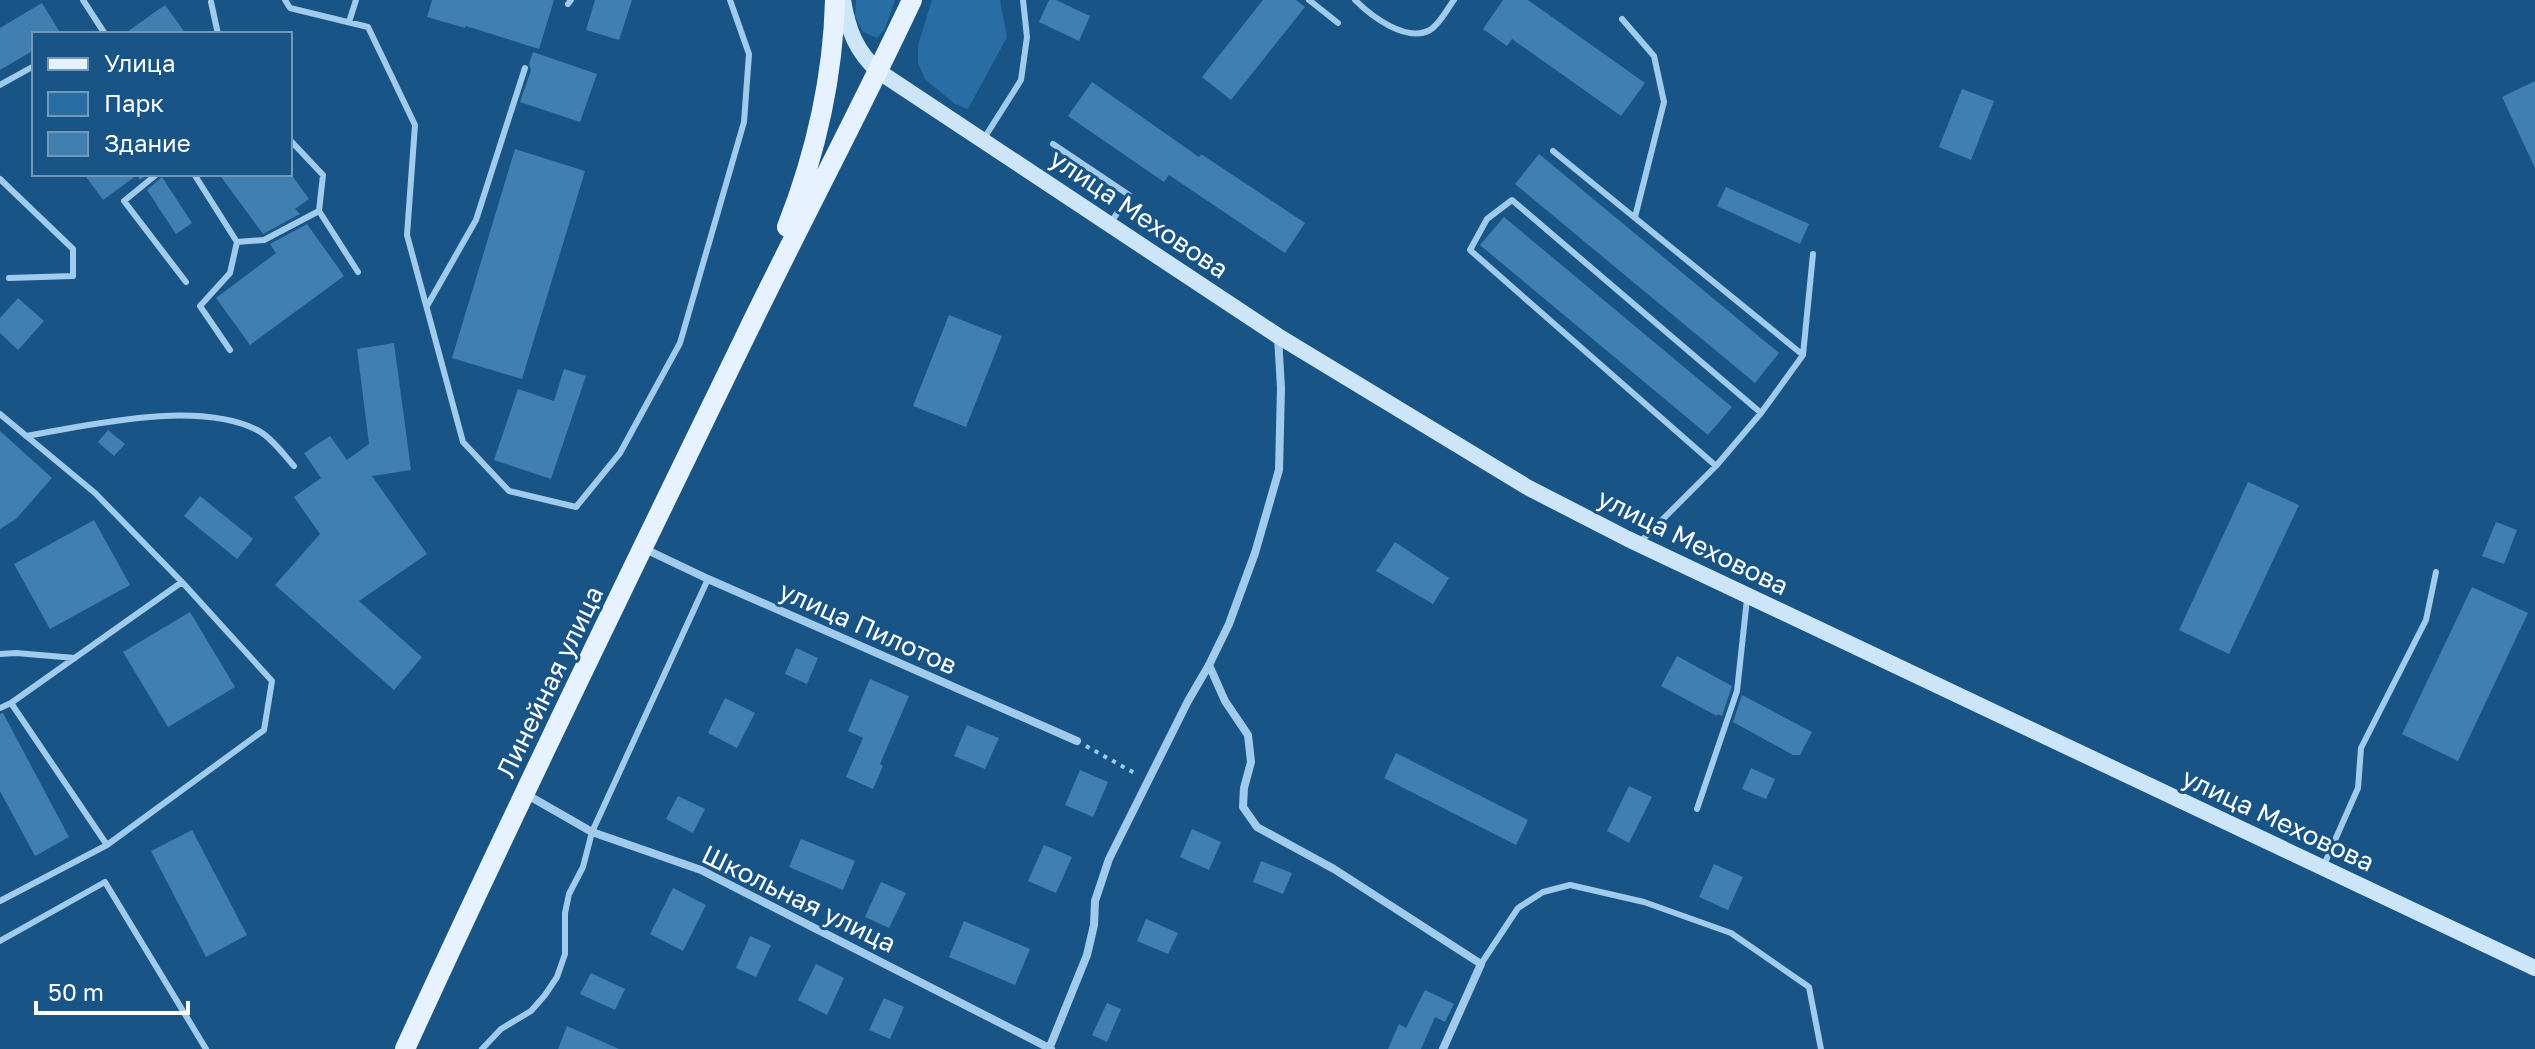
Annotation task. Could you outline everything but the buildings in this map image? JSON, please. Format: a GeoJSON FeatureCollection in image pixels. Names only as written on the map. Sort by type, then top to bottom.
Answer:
{"type":"FeatureCollection","features":[{"type":"Feature","properties":{"kind":"main road"},"geometry":{"type":"LineString","coordinates":[[744,339],[797,202],[820,127],[833,48],[835,0]]}},
{"type":"Feature","properties":{"kind":"main road"},"geometry":{"type":"LineString","coordinates":[[744,339],[912,0]]}},
{"type":"Feature","properties":{"kind":"main road","name":"Линейная улица"},"geometry":{"type":"LineString","coordinates":[[405,1049],[524,793],[744,339]]}},
{"type":"Feature","properties":{"kind":"street","name":"улица Меховова"},"geometry":{"type":"LineString","coordinates":[[843,0],[854,42],[864,58],[878,71],[1278,336],[1527,487],[1638,543],[2535,968]]}},
{"type":"Feature","properties":{"kind":"street"},"geometry":{"type":"LineString","coordinates":[[1050,1049],[1087,955],[1094,925],[1095,901],[1109,859],[1229,624],[1255,553],[1279,470],[1281,388],[1278,336]]}},
{"type":"Feature","properties":{"kind":"street","name":"улица Пилотов"},"geometry":{"type":"LineString","coordinates":[[644,549],[1077,741]]}},
{"type":"Feature","properties":{"kind":"street"},"geometry":{"type":"LineString","coordinates":[[1209,665],[1225,701],[1248,735],[1251,762],[1243,807],[1257,827],[1334,869],[1481,964],[1443,1049]]}},
{"type":"Feature","properties":{"kind":"street","name":"Школьная улица"},"geometry":{"type":"LineString","coordinates":[[524,793],[592,832],[701,870],[1050,1049]]}},
{"type":"Feature","properties":{"kind":"lane"},"geometry":{"type":"LineString","coordinates":[[83,0],[104,32]]}},
{"type":"Feature","properties":{"kind":"lane"},"geometry":{"type":"LineString","coordinates":[[285,0],[290,8],[368,27],[415,125],[407,235],[463,442],[509,491],[576,507],[620,453],[680,343],[744,122],[749,54],[730,0]]}},
{"type":"Feature","properties":{"kind":"lane"},"geometry":{"type":"LineString","coordinates":[[349,22],[356,0]]}},
{"type":"Feature","properties":{"kind":"lane"},"geometry":{"type":"LineString","coordinates":[[983,140],[1021,80],[1027,37],[1023,0]]}},
{"type":"Feature","properties":{"kind":"lane"},"geometry":{"type":"LineString","coordinates":[[1309,0],[1338,23]]}},
{"type":"Feature","properties":{"kind":"lane"},"geometry":{"type":"LineString","coordinates":[[1355,0],[1387,24],[1421,33],[1433,28],[1454,0]]}},
{"type":"Feature","properties":{"kind":"lane"},"geometry":{"type":"LineString","coordinates":[[211,2],[218,32]]}},
{"type":"Feature","properties":{"kind":"lane"},"geometry":{"type":"LineString","coordinates":[[1622,19],[1654,56],[1664,102],[1635,217]]}},
{"type":"Feature","properties":{"kind":"lane"},"geometry":{"type":"LineString","coordinates":[[0,85],[32,67]]}},
{"type":"Feature","properties":{"kind":"lane"},"geometry":{"type":"LineString","coordinates":[[427,306],[476,220],[525,68]]}},
{"type":"Feature","properties":{"kind":"lane"},"geometry":{"type":"LineString","coordinates":[[292,142],[323,175],[319,211],[358,272]]}},
{"type":"Feature","properties":{"kind":"lane"},"geometry":{"type":"LineString","coordinates":[[1053,144],[1129,195],[1110,224]]}},
{"type":"Feature","properties":{"kind":"lane"},"geometry":{"type":"LineString","coordinates":[[1553,151],[1803,355]]}},
{"type":"Feature","properties":{"kind":"lane"},"geometry":{"type":"LineString","coordinates":[[155,176],[124,201],[186,282]]}},
{"type":"Feature","properties":{"kind":"lane"},"geometry":{"type":"LineString","coordinates":[[195,176],[237,242],[230,273],[200,306],[230,350]]}},
{"type":"Feature","properties":{"kind":"lane"},"geometry":{"type":"LineString","coordinates":[[0,179],[73,249],[73,276],[9,278]]}},
{"type":"Feature","properties":{"kind":"lane"},"geometry":{"type":"LineString","coordinates":[[1716,466],[1470,250],[1487,219],[1512,200],[1761,413]]}},
{"type":"Feature","properties":{"kind":"lane"},"geometry":{"type":"LineString","coordinates":[[237,242],[264,240],[319,211]]}},
{"type":"Feature","properties":{"kind":"lane"},"geometry":{"type":"LineString","coordinates":[[1638,543],[1716,466],[1761,413],[1803,355],[1813,254]]}},
{"type":"Feature","properties":{"kind":"lane"},"geometry":{"type":"LineString","coordinates":[[0,414],[95,493],[272,681],[264,730],[107,845],[0,901]]}},
{"type":"Feature","properties":{"kind":"lane"},"geometry":{"type":"LineString","coordinates":[[26,436],[141,416],[218,418],[260,431],[294,466]]}},
{"type":"Feature","properties":{"kind":"lane"},"geometry":{"type":"LineString","coordinates":[[2322,868],[2358,788],[2361,748],[2426,620],[2436,572]]}},
{"type":"Feature","properties":{"kind":"lane"},"geometry":{"type":"LineString","coordinates":[[482,1049],[501,1029],[531,1011],[557,977],[565,954],[565,913],[569,894],[583,867],[592,832],[708,579]]}},
{"type":"Feature","properties":{"kind":"lane"},"geometry":{"type":"LineString","coordinates":[[0,708],[182,582]]}},
{"type":"Feature","properties":{"kind":"lane"},"geometry":{"type":"LineString","coordinates":[[1697,809],[1737,691],[1748,595]]}},
{"type":"Feature","properties":{"kind":"lane"},"geometry":{"type":"LineString","coordinates":[[0,654],[75,658]]}},
{"type":"Feature","properties":{"kind":"lane"},"geometry":{"type":"LineString","coordinates":[[11,703],[107,845]]}},
{"type":"Feature","properties":{"kind":"lane"},"geometry":{"type":"LineString","coordinates":[[0,941],[105,882],[206,1049]]}},
{"type":"Feature","properties":{"kind":"lane"},"geometry":{"type":"LineString","coordinates":[[1481,964],[1518,908],[1543,892],[1570,885],[1644,902],[1731,933],[1809,987],[1821,1049]]}},
{"type":"Feature","properties":{"kind":"path"},"geometry":{"type":"LineString","coordinates":[[1077,741],[1147,781]]}},
{"type":"Feature","properties":{"kind":"green space"},"geometry":{"type":"Polygon","coordinates":[[[856,0],[895,0],[885,29],[877,38],[863,32],[855,16],[856,0]]]}},
{"type":"Feature","properties":{"kind":"green space"},"geometry":{"type":"Polygon","coordinates":[[[932,0],[1000,0],[1007,37],[968,109],[955,104],[925,79],[918,63],[918,45],[932,0]]]}}]}
